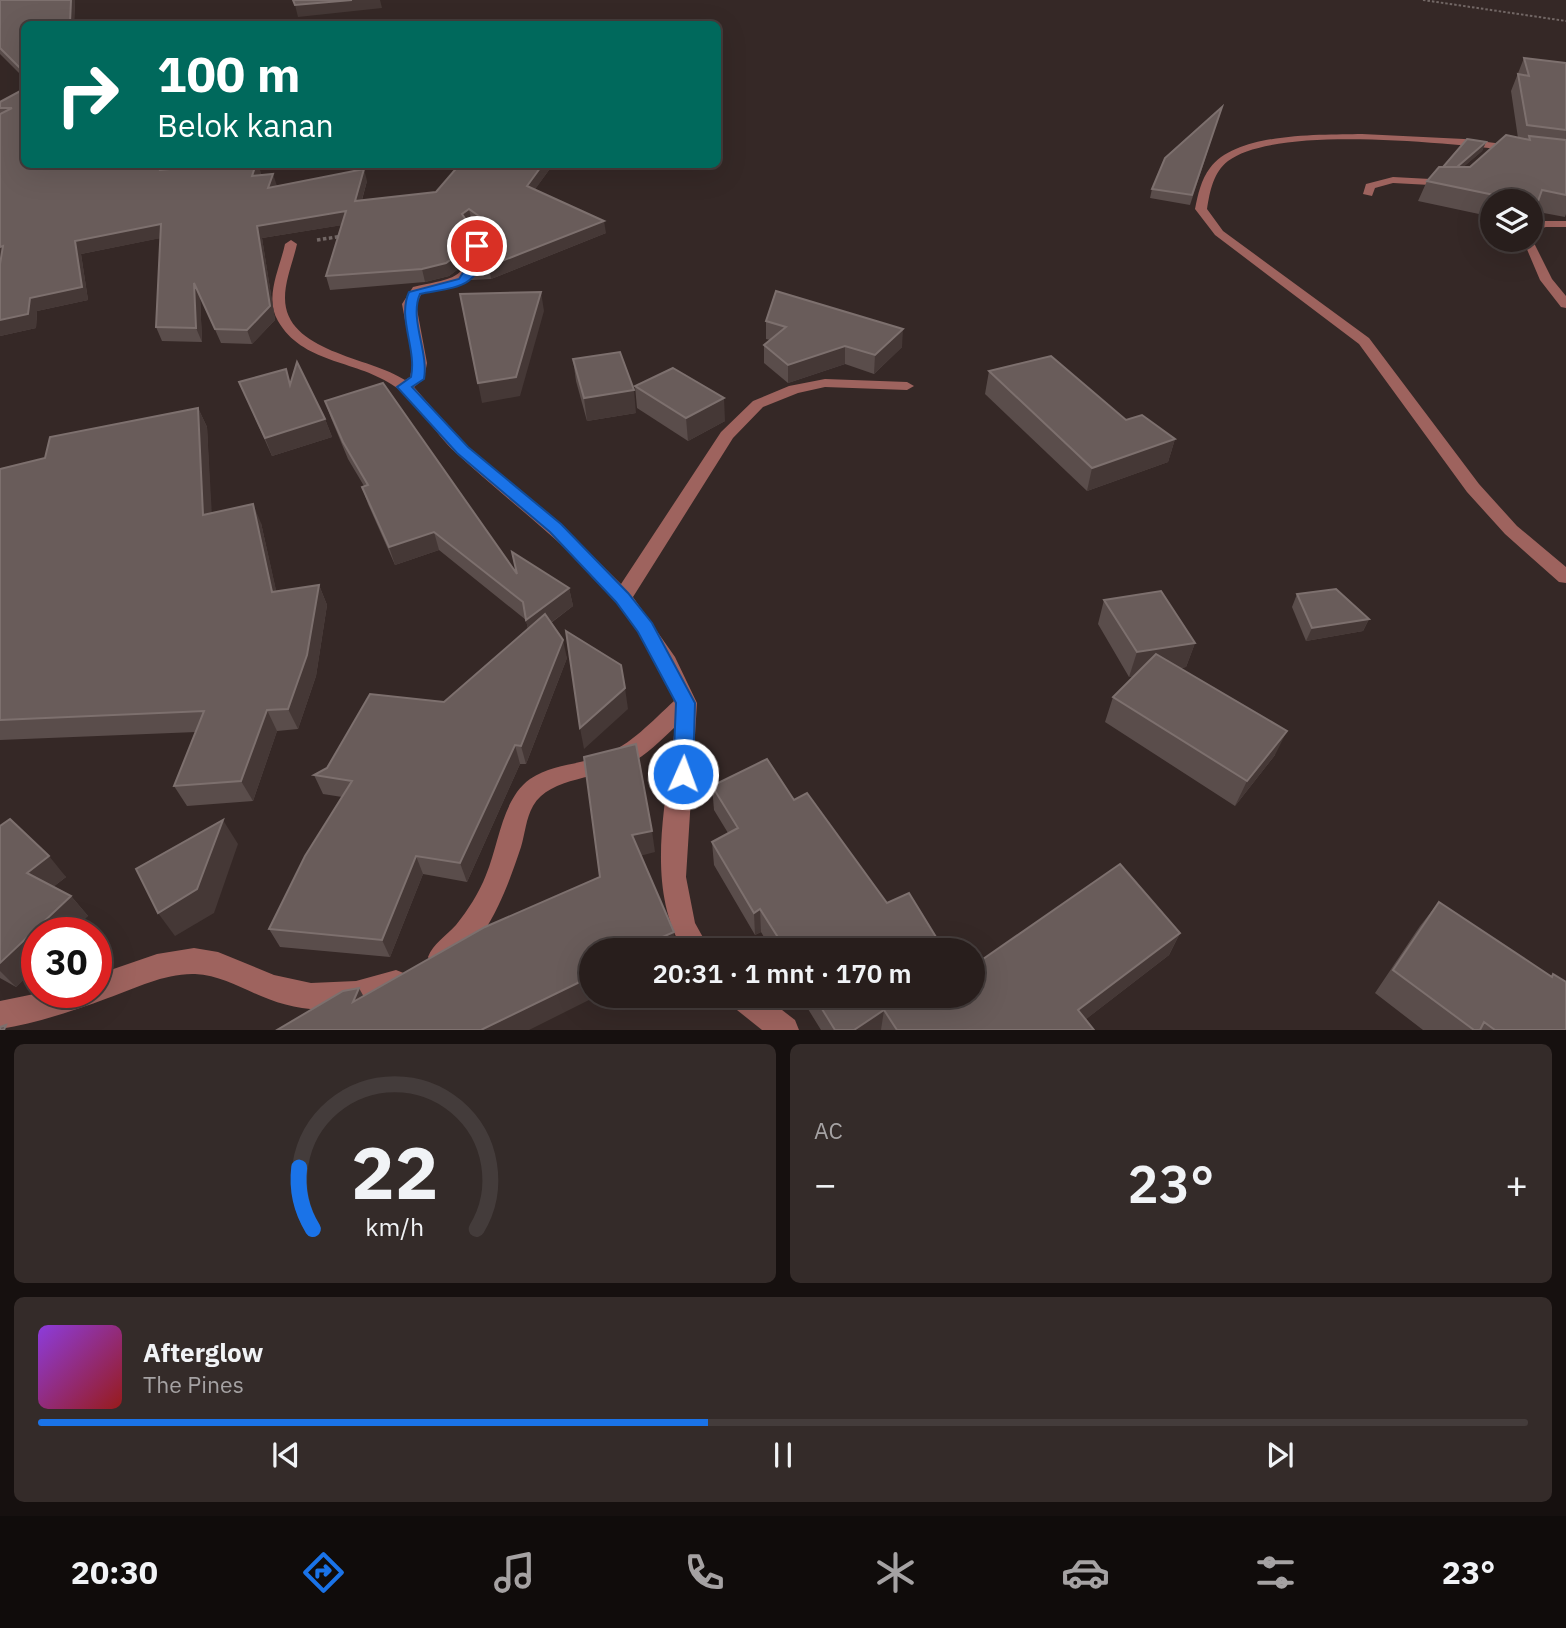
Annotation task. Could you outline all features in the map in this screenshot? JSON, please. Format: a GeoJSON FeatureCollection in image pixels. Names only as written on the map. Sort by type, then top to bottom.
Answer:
{"type":"FeatureCollection","features":[{"type":"Feature","properties":{"kind":"street"},"geometry":{"type":"LineString","coordinates":[[1566,155],[1492,150],[1376,136],[1335,136],[1258,145],[1228,157],[1213,171],[1204,185],[1201,209],[1219,233],[1364,341],[1473,488],[1511,530],[1566,576]]}},
{"type":"Feature","properties":{"kind":"street"},"geometry":{"type":"LineString","coordinates":[[1368,194],[1370,186],[1383,181],[1451,183],[1462,179]]}},
{"type":"Feature","properties":{"kind":"street"},"geometry":{"type":"LineString","coordinates":[[1543,224],[1566,224]]}},
{"type":"Feature","properties":{"kind":"street"},"geometry":{"type":"LineString","coordinates":[[404,387],[417,379],[420,363],[409,304],[418,290],[454,285],[470,275],[477,260],[477,231],[472,227]]}},
{"type":"Feature","properties":{"kind":"street"},"geometry":{"type":"LineString","coordinates":[[290,244],[281,270],[278,294],[290,329],[318,351],[384,375],[404,387],[463,450],[555,528],[622,598],[645,628],[686,703],[683,774],[674,862],[676,894],[687,938]]}},
{"type":"Feature","properties":{"kind":"street"},"geometry":{"type":"LineString","coordinates":[[1533,252],[1546,280],[1566,304]]}},
{"type":"Feature","properties":{"kind":"street"},"geometry":{"type":"LineString","coordinates":[[622,598],[727,435],[758,404],[794,389],[825,383],[907,386]]}},
{"type":"Feature","properties":{"kind":"street"},"geometry":{"type":"LineString","coordinates":[[112,984],[163,966],[194,961],[222,965],[285,992],[312,997],[358,993],[391,986],[423,970],[453,948],[477,919],[508,852],[525,798],[541,781],[609,763],[631,752],[686,703]]}},
{"type":"Feature","properties":{"kind":"street"},"geometry":{"type":"LineString","coordinates":[[0,1015],[37,1008]]}},
{"type":"Feature","properties":{"kind":"street"},"geometry":{"type":"LineString","coordinates":[[758,1008],[785,1030]]}},
{"type":"Feature","properties":{"kind":"path"},"geometry":{"type":"LineString","coordinates":[[1423,0],[1566,21]]}},
{"type":"Feature","properties":{"kind":"path"},"geometry":{"type":"LineString","coordinates":[[290,244],[345,236]]}},
{"type":"Feature","properties":{"kind":"building"},"geometry":{"type":"Polygon","coordinates":[[[0,0],[71,0],[70,21],[21,21],[21,69],[0,48],[0,0]]]}},
{"type":"Feature","properties":{"kind":"building"},"geometry":{"type":"Polygon","coordinates":[[[293,0],[352,0],[295,5],[293,0]]]}},
{"type":"Feature","properties":{"kind":"building"},"geometry":{"type":"Polygon","coordinates":[[[1524,58],[1566,63],[1566,130],[1527,125],[1518,74],[1529,76],[1524,58]]]}},
{"type":"Feature","properties":{"kind":"building"},"geometry":{"type":"Polygon","coordinates":[[[21,91],[21,168],[255,168],[252,176],[273,174],[268,188],[364,169],[355,201],[436,192],[457,168],[540,168],[527,186],[604,221],[489,266],[468,266],[479,248],[483,219],[469,209],[462,214],[466,220],[462,246],[458,254],[446,263],[422,269],[326,276],[346,211],[257,226],[270,306],[247,330],[215,329],[194,283],[196,328],[156,327],[161,224],[75,241],[82,287],[30,298],[28,314],[0,320],[0,264],[3,246],[0,247],[0,114],[12,108],[0,108],[0,102],[21,91]]]}},
{"type":"Feature","properties":{"kind":"building"},"geometry":{"type":"Polygon","coordinates":[[[1222,107],[1192,195],[1152,189],[1165,158],[1222,107]]]}},
{"type":"Feature","properties":{"kind":"building"},"geometry":{"type":"Polygon","coordinates":[[[1506,135],[1530,140],[1529,136],[1566,140],[1566,195],[1543,189],[1480,189],[1480,192],[1427,181],[1439,167],[1470,167],[1506,135]]]}},
{"type":"Feature","properties":{"kind":"building"},"geometry":{"type":"Polygon","coordinates":[[[1467,139],[1486,142],[1457,167],[1443,167],[1467,139]]]}},
{"type":"Feature","properties":{"kind":"building"},"geometry":{"type":"Polygon","coordinates":[[[776,291],[903,329],[875,355],[845,346],[788,365],[764,345],[786,327],[766,321],[776,291]]]}},
{"type":"Feature","properties":{"kind":"building"},"geometry":{"type":"Polygon","coordinates":[[[541,292],[516,377],[478,383],[460,294],[541,292]]]}},
{"type":"Feature","properties":{"kind":"building"},"geometry":{"type":"Polygon","coordinates":[[[620,352],[634,390],[584,398],[573,359],[620,352]]]}},
{"type":"Feature","properties":{"kind":"building"},"geometry":{"type":"Polygon","coordinates":[[[1051,356],[1126,420],[1142,415],[1175,439],[1092,468],[989,371],[1051,356]]]}},
{"type":"Feature","properties":{"kind":"building"},"geometry":{"type":"Polygon","coordinates":[[[297,362],[325,419],[265,438],[239,382],[286,369],[290,385],[297,362]]]}},
{"type":"Feature","properties":{"kind":"building"},"geometry":{"type":"Polygon","coordinates":[[[673,368],[724,398],[686,418],[635,386],[673,368]]]}},
{"type":"Feature","properties":{"kind":"building"},"geometry":{"type":"Polygon","coordinates":[[[383,383],[517,574],[512,552],[569,588],[526,620],[523,602],[434,532],[389,547],[362,487],[368,485],[343,442],[325,401],[383,383]]]}},
{"type":"Feature","properties":{"kind":"building"},"geometry":{"type":"Polygon","coordinates":[[[198,408],[203,515],[253,504],[272,592],[319,585],[307,655],[288,709],[267,710],[241,781],[174,786],[204,711],[0,720],[0,469],[45,458],[50,437],[198,408]]]}},
{"type":"Feature","properties":{"kind":"building"},"geometry":{"type":"Polygon","coordinates":[[[1336,589],[1369,619],[1312,628],[1297,594],[1336,589]]]}},
{"type":"Feature","properties":{"kind":"building"},"geometry":{"type":"Polygon","coordinates":[[[1161,591],[1195,643],[1137,652],[1104,600],[1161,591]]]}},
{"type":"Feature","properties":{"kind":"building"},"geometry":{"type":"Polygon","coordinates":[[[545,614],[563,640],[521,746],[515,745],[460,863],[416,856],[382,940],[269,929],[305,856],[352,781],[314,775],[327,768],[370,694],[444,702],[545,614]]]}},
{"type":"Feature","properties":{"kind":"building"},"geometry":{"type":"Polygon","coordinates":[[[566,631],[621,665],[625,688],[580,728],[566,631]]]}},
{"type":"Feature","properties":{"kind":"building"},"geometry":{"type":"Polygon","coordinates":[[[1156,654],[1287,731],[1247,781],[1113,697],[1156,654]]]}},
{"type":"Feature","properties":{"kind":"building"},"geometry":{"type":"Polygon","coordinates":[[[636,744],[652,831],[632,835],[674,932],[660,938],[579,938],[579,982],[481,1030],[277,1030],[343,991],[359,988],[353,1002],[485,927],[600,877],[584,757],[636,744]]]}},
{"type":"Feature","properties":{"kind":"building"},"geometry":{"type":"Polygon","coordinates":[[[767,759],[794,800],[807,793],[887,903],[909,893],[937,938],[778,938],[760,909],[754,913],[712,842],[738,828],[712,786],[767,759]]]}},
{"type":"Feature","properties":{"kind":"building"},"geometry":{"type":"Polygon","coordinates":[[[10,819],[49,856],[27,873],[71,896],[49,917],[21,917],[21,943],[0,963],[0,826],[10,819]]]}},
{"type":"Feature","properties":{"kind":"building"},"geometry":{"type":"Polygon","coordinates":[[[223,820],[197,889],[158,913],[136,869],[223,820]]]}},
{"type":"Feature","properties":{"kind":"building"},"geometry":{"type":"Polygon","coordinates":[[[1120,864],[1180,933],[1078,1010],[1094,1030],[897,1030],[884,1010],[854,1030],[835,1030],[821,1008],[985,1008],[985,958],[1120,864]]]}},
{"type":"Feature","properties":{"kind":"building"},"geometry":{"type":"Polygon","coordinates":[[[1439,902],[1552,977],[1553,974],[1566,982],[1566,1030],[1495,1030],[1484,1022],[1480,1030],[1474,1030],[1393,970],[1439,902]]]}},
{"type":"Feature","properties":{"kind":"route"},"geometry":{"type":"LineString","coordinates":[[477,246],[477,260],[470,275],[463,281],[415,292],[409,304],[420,363],[417,379],[404,387],[432,420],[463,450],[555,528],[622,598],[645,628],[686,703],[683,774]]}}]}
